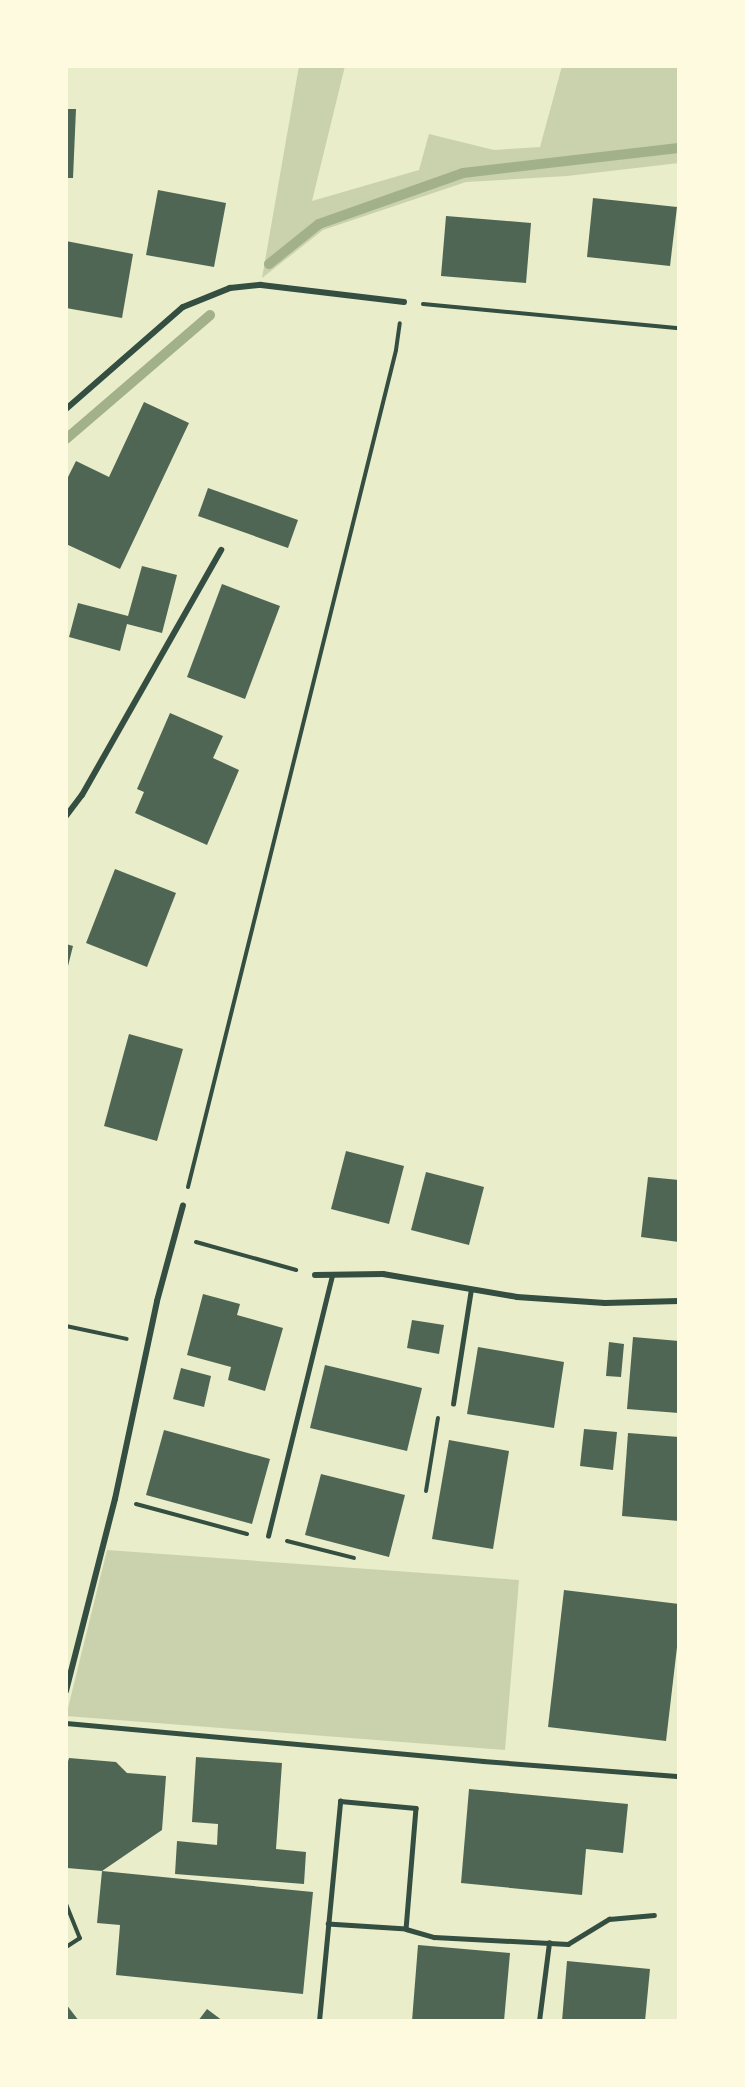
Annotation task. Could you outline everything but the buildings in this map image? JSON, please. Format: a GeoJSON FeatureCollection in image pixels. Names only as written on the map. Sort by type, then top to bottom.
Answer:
{"type":"FeatureCollection","features":[{"type":"Feature","properties":{"kind":"street"},"geometry":{"type":"LineString","coordinates":[[66,409],[183,307],[231,288],[261,285],[404,302]]}},
{"type":"Feature","properties":{"kind":"street"},"geometry":{"type":"LineString","coordinates":[[66,816],[82,795],[221,550]]}},
{"type":"Feature","properties":{"kind":"street"},"geometry":{"type":"LineString","coordinates":[[66,1691],[115,1499],[148,1344],[183,1206]]}},
{"type":"Feature","properties":{"kind":"street"},"geometry":{"type":"LineString","coordinates":[[315,1275],[383,1274],[517,1297],[605,1303],[679,1300]]}},
{"type":"Feature","properties":{"kind":"lane"},"geometry":{"type":"LineString","coordinates":[[268,1536],[332,1275]]}},
{"type":"Feature","properties":{"kind":"lane"},"geometry":{"type":"LineString","coordinates":[[453,1404],[471,1290]]}},
{"type":"Feature","properties":{"kind":"lane"},"geometry":{"type":"LineString","coordinates":[[66,1722],[483,1761],[679,1776]]}},
{"type":"Feature","properties":{"kind":"lane"},"geometry":{"type":"LineString","coordinates":[[319,2021],[340,1801],[416,1808],[406,1929]]}},
{"type":"Feature","properties":{"kind":"lane"},"geometry":{"type":"LineString","coordinates":[[328,1924],[406,1929],[434,1937],[568,1944],[609,1919],[654,1915]]}},
{"type":"Feature","properties":{"kind":"lane"},"geometry":{"type":"LineString","coordinates":[[538,2021],[549,1943]]}},
{"type":"Feature","properties":{"kind":"path"},"geometry":{"type":"LineString","coordinates":[[183,1206],[396,350],[404,302],[679,328]]}},
{"type":"Feature","properties":{"kind":"path"},"geometry":{"type":"LineString","coordinates":[[175,1236],[315,1275]]}},
{"type":"Feature","properties":{"kind":"path"},"geometry":{"type":"LineString","coordinates":[[66,1326],[148,1344]]}},
{"type":"Feature","properties":{"kind":"path"},"geometry":{"type":"LineString","coordinates":[[115,1499],[252,1535],[268,1536],[354,1557]]}},
{"type":"Feature","properties":{"kind":"path"},"geometry":{"type":"LineString","coordinates":[[66,1904],[80,1938],[66,1947]]}},
{"type":"Feature","properties":{"kind":"green space"},"geometry":{"type":"Polygon","coordinates":[[[299,66],[345,66],[312,201],[419,170],[429,134],[494,150],[540,147],[562,66],[679,66],[679,163],[567,176],[466,182],[323,230],[262,278],[299,66]]]}},
{"type":"Feature","properties":{"kind":"green space"},"geometry":{"type":"Polygon","coordinates":[[[107,1550],[519,1580],[505,1750],[66,1716],[107,1550]]]}},
{"type":"Feature","properties":{"kind":"waterway"},"geometry":{"type":"LineString","coordinates":[[269,264],[319,224],[463,173],[679,148]]}},
{"type":"Feature","properties":{"kind":"waterway"},"geometry":{"type":"LineString","coordinates":[[66,439],[210,315]]}}]}
